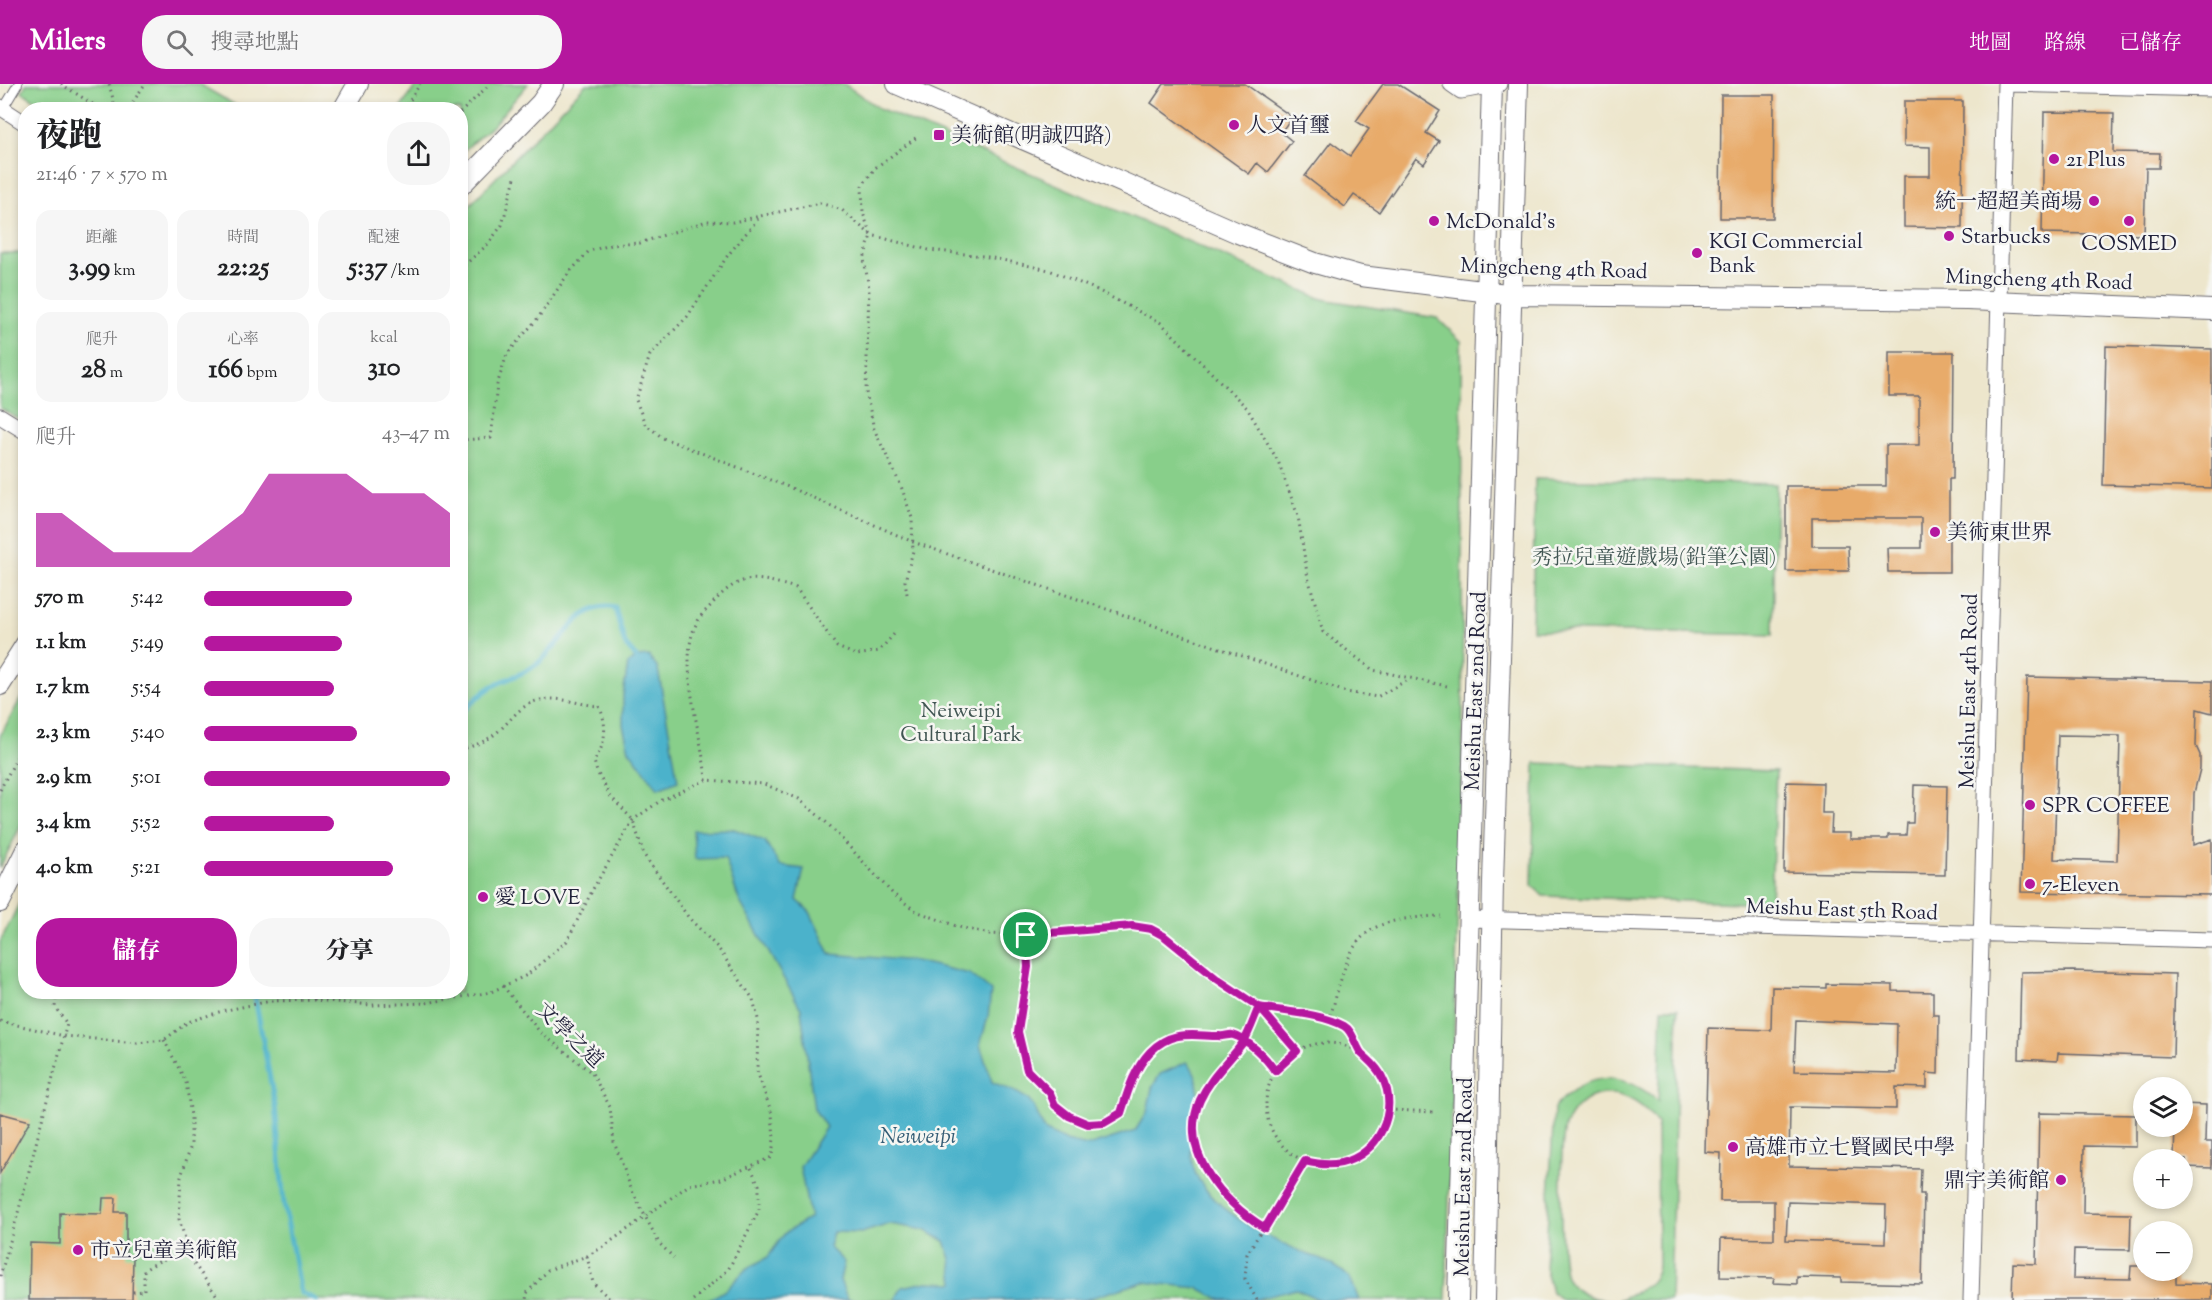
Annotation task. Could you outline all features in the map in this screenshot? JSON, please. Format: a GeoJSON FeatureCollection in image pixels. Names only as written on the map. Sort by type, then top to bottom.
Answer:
{"type":"FeatureCollection","features":[{"type":"Feature","properties":{"kind":"street"},"geometry":{"type":"LineString","coordinates":[[348,102],[358,84]]}},
{"type":"Feature","properties":{"kind":"street"},"geometry":{"type":"LineString","coordinates":[[468,178],[541,103],[554,84]]}},
{"type":"Feature","properties":{"kind":"street","name":"Mingcheng 4th Road"},"geometry":{"type":"LineString","coordinates":[[897,84],[1238,232],[1315,263],[1361,276],[1514,295],[1998,301],[2212,310]]}},
{"type":"Feature","properties":{"kind":"street"},"geometry":{"type":"LineString","coordinates":[[1451,84],[1461,91],[1494,85]]}},
{"type":"Feature","properties":{"kind":"street","name":"Meishu East 2nd Road"},"geometry":{"type":"LineString","coordinates":[[1485,1300],[1493,919],[1514,295],[1518,84]]}},
{"type":"Feature","properties":{"kind":"street"},"geometry":{"type":"LineString","coordinates":[[2007,84],[2212,89]]}},
{"type":"Feature","properties":{"kind":"street","name":"Meishu East 4th Road"},"geometry":{"type":"LineString","coordinates":[[1971,1300],[1998,301],[2007,84]]}},
{"type":"Feature","properties":{"kind":"street","name":"Meishu East 2nd Road"},"geometry":{"type":"LineString","coordinates":[[1458,1300],[1485,292],[1494,85]]}},
{"type":"Feature","properties":{"kind":"street"},"geometry":{"type":"LineString","coordinates":[[1,108],[18,119]]}},
{"type":"Feature","properties":{"kind":"street"},"geometry":{"type":"LineString","coordinates":[[0,416],[18,427]]}},
{"type":"Feature","properties":{"kind":"street"},"geometry":{"type":"LineString","coordinates":[[0,685],[18,657]]}},
{"type":"Feature","properties":{"kind":"street"},"geometry":{"type":"LineString","coordinates":[[0,902],[18,866]]}},
{"type":"Feature","properties":{"kind":"street","name":"Meishu East 5th Road"},"geometry":{"type":"LineString","coordinates":[[1470,919],[2212,940]]}},
{"type":"Feature","properties":{"kind":"lane"},"geometry":{"type":"LineString","coordinates":[[1,108],[18,84]]}},
{"type":"Feature","properties":{"kind":"path"},"geometry":{"type":"LineString","coordinates":[[61,84],[89,102]]}},
{"type":"Feature","properties":{"kind":"path"},"geometry":{"type":"LineString","coordinates":[[109,84],[114,102]]}},
{"type":"Feature","properties":{"kind":"path"},"geometry":{"type":"LineString","coordinates":[[133,102],[146,84]]}},
{"type":"Feature","properties":{"kind":"path"},"geometry":{"type":"LineString","coordinates":[[409,102],[420,84]]}},
{"type":"Feature","properties":{"kind":"path"},"geometry":{"type":"LineString","coordinates":[[468,105],[490,84]]}},
{"type":"Feature","properties":{"kind":"path"},"geometry":{"type":"LineString","coordinates":[[908,594],[905,581],[913,551],[912,518],[901,486],[874,429],[866,392],[869,288],[864,259],[871,236],[863,213],[862,186],[875,168],[917,137]]}},
{"type":"Feature","properties":{"kind":"path"},"geometry":{"type":"LineString","coordinates":[[468,262],[488,244],[502,225],[515,178]]}},
{"type":"Feature","properties":{"kind":"path"},"geometry":{"type":"LineString","coordinates":[[468,439],[491,438],[497,385],[507,354],[538,318],[568,274],[589,251],[611,245],[640,243],[707,221],[733,222],[760,218],[820,203],[842,210],[871,236],[929,250],[983,256],[1049,270],[1097,290],[1161,323],[1247,408],[1278,461],[1298,516],[1307,573],[1323,632],[1373,670],[1447,686]]}},
{"type":"Feature","properties":{"kind":"path"},"geometry":{"type":"LineString","coordinates":[[760,218],[728,255],[687,317],[650,356],[636,400],[645,424],[663,438],[791,488],[913,542],[1346,692],[1377,697],[1410,679]]}},
{"type":"Feature","properties":{"kind":"path"},"geometry":{"type":"LineString","coordinates":[[706,780],[703,749],[690,686],[689,645],[697,621],[731,587],[756,577],[796,588],[837,647],[857,654],[879,651],[895,633]]}},
{"type":"Feature","properties":{"kind":"path"},"geometry":{"type":"LineString","coordinates":[[468,748],[496,733],[512,715],[526,705],[547,698],[599,706],[605,722],[605,734],[600,752],[594,761],[597,772],[620,808],[633,820],[644,855],[689,918],[718,948],[753,999],[758,1019],[758,1071],[772,1114],[774,1137],[772,1157],[721,1179],[689,1185],[587,1256],[548,1270],[527,1293],[526,1300]]}},
{"type":"Feature","properties":{"kind":"path"},"geometry":{"type":"LineString","coordinates":[[0,790],[18,755]]}},
{"type":"Feature","properties":{"kind":"path"},"geometry":{"type":"LineString","coordinates":[[468,996],[491,992],[526,975],[567,941],[592,888],[633,820],[660,801],[706,780],[764,784],[799,799],[828,825],[893,894],[916,911],[969,929],[990,934],[1026,935],[1132,926],[1151,929],[1164,936],[1217,979],[1259,1007],[1297,1051]]}},
{"type":"Feature","properties":{"kind":"path"},"geometry":{"type":"LineString","coordinates":[[1329,1021],[1347,959],[1360,937],[1378,926],[1404,917],[1441,916]]}},
{"type":"Feature","properties":{"kind":"path"},"geometry":{"type":"LineString","coordinates":[[1026,935],[1028,967],[1018,1032],[1020,1048],[1027,1070],[1050,1093],[1055,1105],[1069,1116],[1088,1124],[1104,1123],[1121,1113],[1133,1076],[1151,1050],[1174,1037],[1191,1033],[1233,1035],[1244,1041],[1269,1062],[1275,1071]]}},
{"type":"Feature","properties":{"kind":"path","name":"文學之道"},"geometry":{"type":"LineString","coordinates":[[503,986],[540,1032],[591,1073],[610,1107],[614,1142],[632,1191],[659,1243],[674,1258]]}},
{"type":"Feature","properties":{"kind":"path"},"geometry":{"type":"LineString","coordinates":[[0,1276],[19,1213],[68,1024],[55,1007],[56,999]]}},
{"type":"Feature","properties":{"kind":"path"},"geometry":{"type":"LineString","coordinates":[[0,1021],[64,1036],[119,1042],[164,1040],[188,1022],[271,1001],[314,1000],[371,1005],[426,1003],[450,999]]}},
{"type":"Feature","properties":{"kind":"path"},"geometry":{"type":"LineString","coordinates":[[1259,1007],[1329,1021],[1347,1028],[1361,1052],[1383,1077],[1388,1093],[1389,1110],[1384,1128],[1374,1144],[1359,1156],[1342,1163],[1323,1165],[1305,1161],[1289,1152],[1276,1139],[1268,1123],[1265,1105],[1268,1087],[1275,1071],[1297,1051],[1324,1042],[1343,1044],[1361,1052]]}},
{"type":"Feature","properties":{"kind":"path"},"geometry":{"type":"LineString","coordinates":[[1259,1007],[1244,1041],[1213,1078],[1200,1101],[1196,1118],[1196,1139],[1200,1158],[1210,1179],[1252,1221],[1265,1228]]}},
{"type":"Feature","properties":{"kind":"path"},"geometry":{"type":"LineString","coordinates":[[164,1040],[186,1082],[191,1116],[191,1145],[181,1177],[179,1219],[192,1261],[220,1300]]}},
{"type":"Feature","properties":{"kind":"path"},"geometry":{"type":"LineString","coordinates":[[1389,1110],[1435,1112]]}},
{"type":"Feature","properties":{"kind":"path"},"geometry":{"type":"LineString","coordinates":[[1257,1300],[1245,1278],[1244,1267],[1247,1254],[1305,1161]]}},
{"type":"Feature","properties":{"kind":"path"},"geometry":{"type":"LineString","coordinates":[[693,1300],[728,1270],[759,1210],[759,1185],[750,1165]]}},
{"type":"Feature","properties":{"kind":"path"},"geometry":{"type":"LineString","coordinates":[[132,1292],[144,1292],[144,1270],[161,1260],[189,1253]]}},
{"type":"Feature","properties":{"kind":"path"},"geometry":{"type":"LineString","coordinates":[[587,1256],[593,1283],[611,1300]]}},
{"type":"Feature","properties":{"kind":"green space"},"geometry":{"type":"Polygon","coordinates":[[[26,84],[199,84],[230,102],[38,102],[22,92],[26,84]]]}},
{"type":"Feature","properties":{"kind":"green space"},"geometry":{"type":"Polygon","coordinates":[[[417,84],[528,84],[493,125],[468,147],[468,102],[405,102],[417,84]]]}},
{"type":"Feature","properties":{"kind":"green space","name":"Neiweipi Cultural Park"},"geometry":{"type":"Polygon","coordinates":[[[586,84],[844,84],[879,108],[1322,299],[1437,318],[1461,341],[1463,735],[1446,1300],[0,1300],[0,942],[18,906],[18,999],[468,999],[468,207],[586,84]]]}},
{"type":"Feature","properties":{"kind":"green space"},"geometry":{"type":"Polygon","coordinates":[[[0,253],[18,253],[18,419],[0,408],[0,253]]]}},
{"type":"Feature","properties":{"kind":"green space","name":"秀拉兒童遊戲場(鉛筆公園)"},"geometry":{"type":"Polygon","coordinates":[[[1535,479],[1776,484],[1773,635],[1532,630],[1535,479]]]}},
{"type":"Feature","properties":{"kind":"green space"},"geometry":{"type":"Polygon","coordinates":[[[18,704],[18,831],[0,868],[0,736],[18,704]]]}},
{"type":"Feature","properties":{"kind":"green space"},"geometry":{"type":"Polygon","coordinates":[[[1535,763],[1776,771],[1771,904],[1543,896],[1532,885],[1535,763]]]}},
{"type":"Feature","properties":{"kind":"green space"},"geometry":{"type":"Polygon","coordinates":[[[1662,1008],[1678,1008],[1670,1300],[1618,1300],[1649,1284],[1658,1266],[1657,1123],[1635,1102],[1610,1094],[1597,1095],[1585,1101],[1575,1110],[1566,1124],[1562,1152],[1561,1202],[1562,1251],[1567,1279],[1585,1295],[1609,1300],[1562,1300],[1552,1292],[1545,1268],[1554,1108],[1579,1087],[1604,1079],[1618,1079],[1631,1083],[1658,1101],[1662,1008]]]}},
{"type":"Feature","properties":{"kind":"water"},"geometry":{"type":"Polygon","coordinates":[[[649,656],[658,669],[678,781],[658,789],[629,750],[623,725],[623,695],[628,664],[636,657],[649,656]]]}},
{"type":"Feature","properties":{"kind":"water","name":"Neiweipi"},"geometry":{"type":"Polygon","coordinates":[[[734,829],[765,841],[780,866],[804,869],[797,900],[810,912],[830,954],[915,961],[970,974],[991,991],[988,1017],[980,1045],[992,1082],[1026,1098],[1035,1109],[1044,1130],[1066,1141],[1088,1146],[1135,1131],[1147,1112],[1152,1088],[1160,1074],[1187,1062],[1195,1074],[1198,1087],[1191,1150],[1193,1165],[1199,1180],[1228,1211],[1252,1228],[1338,1268],[1350,1279],[1359,1300],[1320,1300],[1296,1289],[1253,1300],[1222,1300],[1198,1288],[1143,1282],[1084,1300],[895,1300],[902,1287],[927,1282],[954,1283],[951,1259],[945,1241],[924,1230],[890,1224],[861,1233],[833,1232],[829,1247],[844,1262],[840,1280],[847,1298],[853,1300],[709,1300],[727,1289],[746,1269],[768,1257],[785,1233],[810,1218],[800,1167],[826,1127],[814,1109],[801,1009],[739,900],[725,858],[695,859],[693,830],[734,829]]]}},
{"type":"Feature","properties":{"kind":"building","name":"人文首璽"},"geometry":{"type":"Polygon","coordinates":[[[1164,84],[1245,84],[1292,117],[1281,132],[1292,141],[1268,172],[1257,163],[1249,174],[1151,103],[1164,84]]]}},
{"type":"Feature","properties":{"kind":"building"},"geometry":{"type":"Polygon","coordinates":[[[1383,84],[1398,84],[1440,111],[1426,133],[1439,141],[1424,164],[1416,158],[1379,212],[1354,195],[1345,207],[1305,176],[1331,142],[1350,156],[1369,129],[1356,121],[1383,84]]]}},
{"type":"Feature","properties":{"kind":"building"},"geometry":{"type":"Polygon","coordinates":[[[1721,95],[1774,95],[1773,218],[1720,218],[1721,95]]]}},
{"type":"Feature","properties":{"kind":"building"},"geometry":{"type":"Polygon","coordinates":[[[1904,101],[1963,101],[1962,228],[1904,227],[1904,176],[1930,176],[1930,147],[1904,146],[1904,101]]]}},
{"type":"Feature","properties":{"kind":"building","name":"統一超超美商場"},"geometry":{"type":"Polygon","coordinates":[[[2044,112],[2114,113],[2113,152],[2160,153],[2159,168],[2146,168],[2144,235],[2042,233],[2044,112]]]}},
{"type":"Feature","properties":{"kind":"building"},"geometry":{"type":"Polygon","coordinates":[[[2106,346],[2212,349],[2212,488],[2103,485],[2106,346]]]}},
{"type":"Feature","properties":{"kind":"building"},"geometry":{"type":"Polygon","coordinates":[[[1889,352],[1954,352],[1953,479],[1949,479],[1949,572],[1888,572],[1887,548],[1921,548],[1921,518],[1812,518],[1812,546],[1848,546],[1849,571],[1786,571],[1786,486],[1886,486],[1886,445],[1919,445],[1919,396],[1889,396],[1889,352]]]}},
{"type":"Feature","properties":{"kind":"building"},"geometry":{"type":"Polygon","coordinates":[[[2027,677],[2212,681],[2212,713],[2197,709],[2196,746],[2200,755],[2200,769],[2194,793],[2193,845],[2212,839],[2212,895],[2021,892],[2027,677]],[[2058,735],[2054,859],[2117,861],[2120,736],[2058,735]]]}},
{"type":"Feature","properties":{"kind":"building"},"geometry":{"type":"Polygon","coordinates":[[[1786,782],[1823,783],[1822,813],[1832,813],[1831,833],[1850,833],[1850,839],[1888,839],[1888,835],[1906,835],[1907,823],[1913,823],[1914,785],[1947,786],[1945,875],[1784,872],[1786,782]]]}},
{"type":"Feature","properties":{"kind":"building"},"geometry":{"type":"Polygon","coordinates":[[[2021,972],[2175,974],[2173,1057],[2058,1053],[2057,1061],[2019,1059],[2021,972]]]}},
{"type":"Feature","properties":{"kind":"building"},"geometry":{"type":"Polygon","coordinates":[[[1826,984],[1893,985],[1893,991],[1933,992],[1933,1015],[1939,1015],[1938,1074],[1927,1073],[1927,1088],[1896,1087],[1896,1109],[1790,1107],[1789,1166],[1921,1169],[1920,1194],[1924,1194],[1922,1284],[1841,1282],[1841,1278],[1797,1277],[1797,1284],[1773,1283],[1774,1278],[1720,1277],[1721,1238],[1774,1239],[1774,1201],[1720,1201],[1721,1153],[1705,1152],[1708,1028],[1771,1030],[1772,987],[1826,988],[1826,984]],[[1796,1020],[1794,1071],[1896,1073],[1897,1024],[1796,1020]],[[1788,1202],[1786,1240],[1885,1243],[1886,1205],[1788,1202]]]}},
{"type":"Feature","properties":{"kind":"building"},"geometry":{"type":"Polygon","coordinates":[[[2193,1104],[2206,1105],[2205,1142],[2212,1142],[2212,1168],[2193,1167],[2193,1149],[2174,1149],[2175,1137],[2193,1137],[2193,1104]]]}},
{"type":"Feature","properties":{"kind":"building"},"geometry":{"type":"Polygon","coordinates":[[[0,1113],[30,1121],[0,1173],[0,1113]]]}},
{"type":"Feature","properties":{"kind":"building","name":"鼎宇美術館"},"geometry":{"type":"Polygon","coordinates":[[[2039,1113],[2133,1115],[2133,1137],[2136,1137],[2136,1147],[2084,1146],[2083,1213],[2131,1214],[2130,1250],[2074,1249],[2073,1278],[2130,1279],[2131,1266],[2133,1266],[2133,1281],[2212,1284],[2212,1300],[2012,1300],[2013,1263],[2036,1264],[2039,1113]]]}},
{"type":"Feature","properties":{"kind":"building","name":"市立兒童美術館"},"geometry":{"type":"Polygon","coordinates":[[[103,1198],[116,1198],[115,1212],[126,1212],[126,1257],[133,1257],[132,1300],[29,1300],[30,1243],[60,1244],[60,1213],[102,1214],[103,1198]]]}},
{"type":"Feature","properties":{"kind":"waterway"},"geometry":{"type":"LineString","coordinates":[[468,706],[493,686],[531,668],[551,651],[579,619],[590,611],[602,607],[615,608],[625,644],[636,657]]}},
{"type":"Feature","properties":{"kind":"waterway"},"geometry":{"type":"LineString","coordinates":[[255,999],[275,1106],[284,1205],[301,1293],[316,1300]]}},
{"type":"Feature","properties":{"kind":"place","name":"人文首璽"},"geometry":{"type":"Point","coordinates":[1234,125]}},
{"type":"Feature","properties":{"kind":"place","name":"美術館(明誠四路)"},"geometry":{"type":"Point","coordinates":[939,135]}},
{"type":"Feature","properties":{"kind":"place","name":"21 Plus"},"geometry":{"type":"Point","coordinates":[2054,159]}},
{"type":"Feature","properties":{"kind":"place","name":"統一超超美商場"},"geometry":{"type":"Point","coordinates":[2094,201]}},
{"type":"Feature","properties":{"kind":"place","name":"McDonald's"},"geometry":{"type":"Point","coordinates":[1434,221]}},
{"type":"Feature","properties":{"kind":"place","name":"COSMED"},"geometry":{"type":"Point","coordinates":[2129,221]}},
{"type":"Feature","properties":{"kind":"place","name":"Starbucks"},"geometry":{"type":"Point","coordinates":[1949,236]}},
{"type":"Feature","properties":{"kind":"place","name":"KGI Commercial Bank"},"geometry":{"type":"Point","coordinates":[1697,253]}},
{"type":"Feature","properties":{"kind":"place","name":"美術東世界"},"geometry":{"type":"Point","coordinates":[1935,532]}},
{"type":"Feature","properties":{"kind":"place","name":"SPR COFFEE"},"geometry":{"type":"Point","coordinates":[2030,805]}},
{"type":"Feature","properties":{"kind":"place","name":"7-Eleven"},"geometry":{"type":"Point","coordinates":[2030,884]}},
{"type":"Feature","properties":{"kind":"place","name":"愛 LOVE"},"geometry":{"type":"Point","coordinates":[483,897]}},
{"type":"Feature","properties":{"kind":"place","name":"高雄市立七賢國民中學"},"geometry":{"type":"Point","coordinates":[1733,1147]}},
{"type":"Feature","properties":{"kind":"place","name":"鼎宇美術館"},"geometry":{"type":"Point","coordinates":[2061,1180]}},
{"type":"Feature","properties":{"kind":"place","name":"市立兒童美術館"},"geometry":{"type":"Point","coordinates":[78,1250]}},
{"type":"Feature","properties":{"kind":"route"},"geometry":{"type":"LineString","coordinates":[[1026,935],[1028,967],[1018,1032],[1020,1048],[1027,1070],[1050,1093],[1055,1105],[1069,1116],[1088,1124],[1104,1123],[1121,1113],[1133,1076],[1151,1050],[1174,1037],[1191,1033],[1233,1035],[1244,1041],[1269,1062],[1275,1071],[1288,1056],[1297,1051],[1259,1007],[1332,1021],[1347,1028],[1361,1052],[1383,1077],[1388,1093],[1389,1110],[1384,1128],[1374,1144],[1359,1156],[1342,1163],[1323,1165],[1305,1161],[1265,1228],[1252,1221],[1210,1179],[1200,1158],[1196,1139],[1196,1118],[1200,1101],[1213,1078],[1244,1041],[1259,1007],[1217,979],[1187,952],[1151,929],[1132,926],[1026,935]]}}]}
